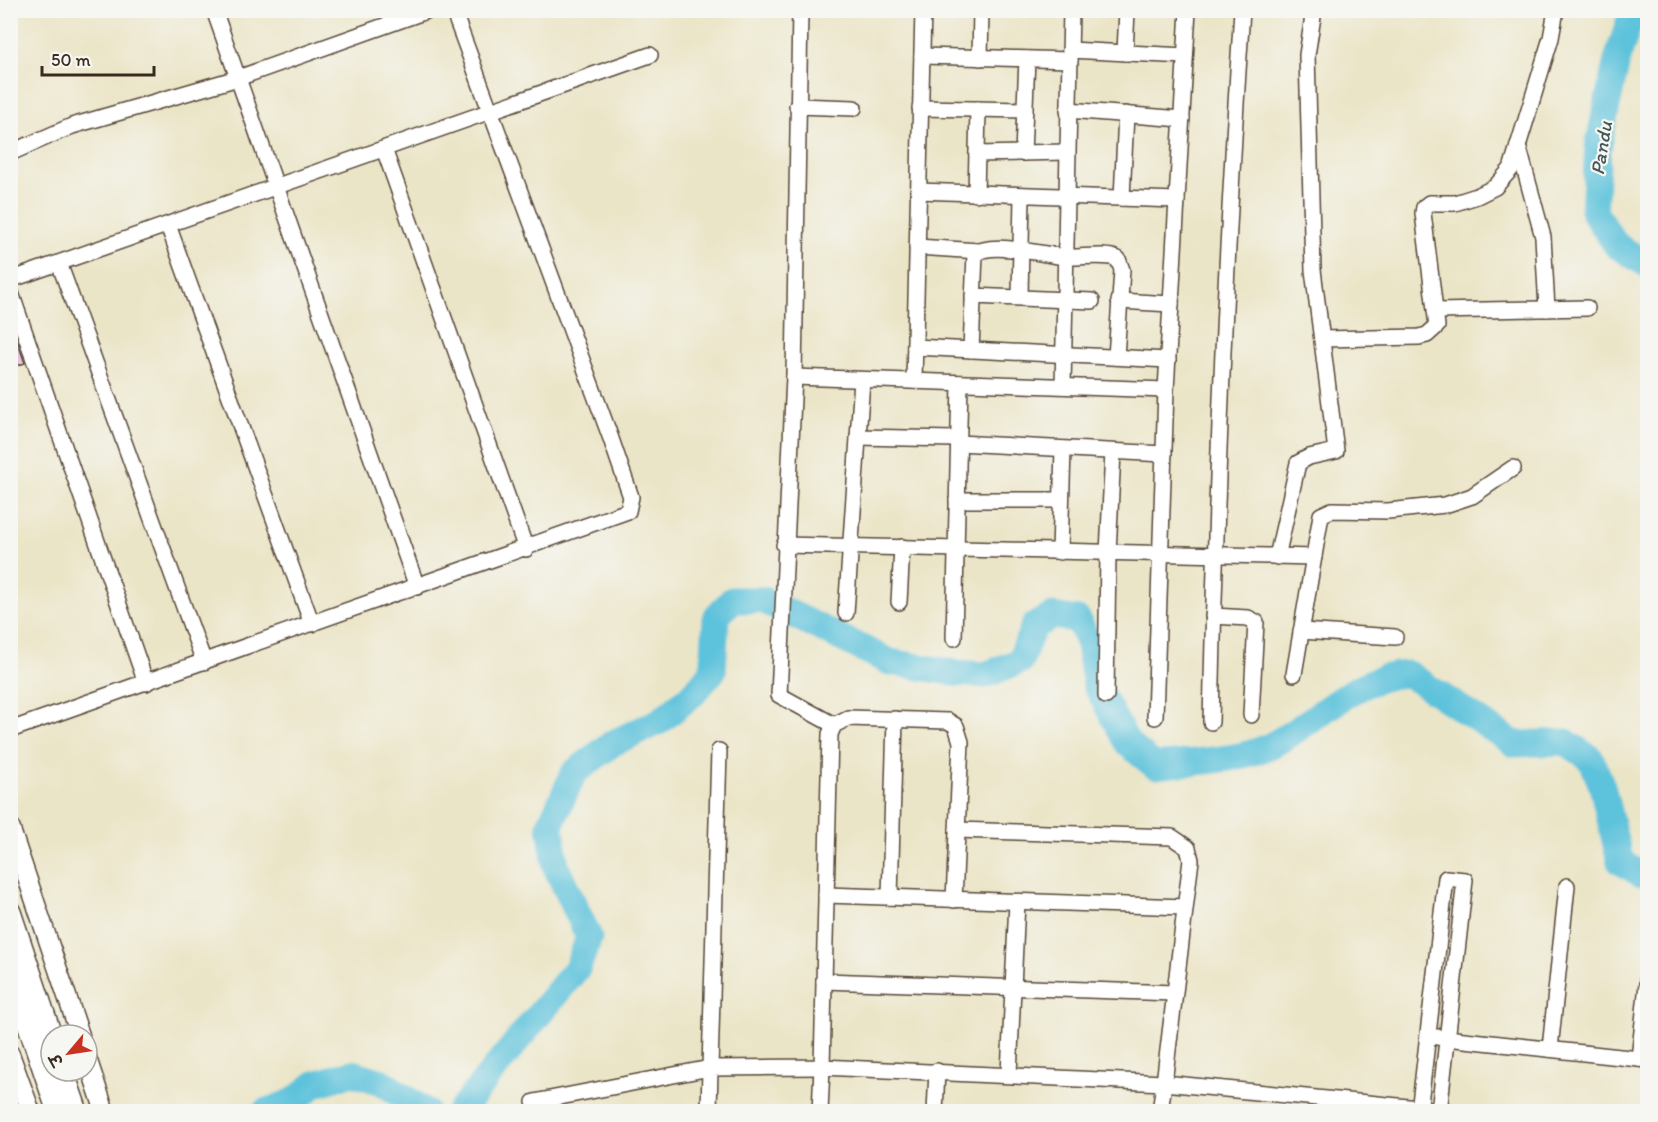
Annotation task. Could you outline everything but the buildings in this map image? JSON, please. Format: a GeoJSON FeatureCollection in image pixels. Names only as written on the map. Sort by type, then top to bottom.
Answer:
{"type":"FeatureCollection","features":[{"type":"Feature","properties":{"kind":"highway"},"geometry":{"type":"LineString","coordinates":[[10,912],[47,1023]]}},
{"type":"Feature","properties":{"kind":"highway"},"geometry":{"type":"LineString","coordinates":[[10,970],[58,1112]]}},
{"type":"Feature","properties":{"kind":"highway"},"geometry":{"type":"LineString","coordinates":[[67,1083],[77,1112]]}},
{"type":"Feature","properties":{"kind":"main road"},"geometry":{"type":"LineString","coordinates":[[10,827],[76,1023]]}},
{"type":"Feature","properties":{"kind":"main road"},"geometry":{"type":"LineString","coordinates":[[10,1053],[31,1112]]}},
{"type":"Feature","properties":{"kind":"main road"},"geometry":{"type":"LineString","coordinates":[[95,1083],[105,1112]]}},
{"type":"Feature","properties":{"kind":"street"},"geometry":{"type":"LineString","coordinates":[[214,10],[417,587]]}},
{"type":"Feature","properties":{"kind":"street"},"geometry":{"type":"LineString","coordinates":[[10,153],[72,126],[238,78],[429,10]]}},
{"type":"Feature","properties":{"kind":"street"},"geometry":{"type":"LineString","coordinates":[[10,730],[628,511],[631,497],[492,111],[453,10]]}},
{"type":"Feature","properties":{"kind":"street"},"geometry":{"type":"LineString","coordinates":[[800,10],[794,377],[784,545],[779,695],[834,725]]}},
{"type":"Feature","properties":{"kind":"street"},"geometry":{"type":"LineString","coordinates":[[914,381],[923,10]]}},
{"type":"Feature","properties":{"kind":"street"},"geometry":{"type":"LineString","coordinates":[[980,58],[981,10]]}},
{"type":"Feature","properties":{"kind":"street"},"geometry":{"type":"LineString","coordinates":[[1063,386],[1071,10]]}},
{"type":"Feature","properties":{"kind":"street"},"geometry":{"type":"LineString","coordinates":[[1125,52],[1127,10]]}},
{"type":"Feature","properties":{"kind":"street"},"geometry":{"type":"LineString","coordinates":[[1155,717],[1166,390],[1188,10]]}},
{"type":"Feature","properties":{"kind":"street"},"geometry":{"type":"LineString","coordinates":[[1211,722],[1214,556],[1227,264],[1242,10]]}},
{"type":"Feature","properties":{"kind":"street"},"geometry":{"type":"LineString","coordinates":[[1277,556],[1298,463],[1309,457],[1336,451],[1313,270],[1307,55],[1314,10]]}},
{"type":"Feature","properties":{"kind":"street"},"geometry":{"type":"LineString","coordinates":[[1322,339],[1426,335],[1437,326],[1424,207],[1429,203],[1464,201],[1495,187],[1510,169],[1551,38],[1556,10]]}},
{"type":"Feature","properties":{"kind":"street"},"geometry":{"type":"LineString","coordinates":[[922,56],[1027,58],[1125,52],[1185,56]]}},
{"type":"Feature","properties":{"kind":"street"},"geometry":{"type":"LineString","coordinates":[[10,280],[650,55]]}},
{"type":"Feature","properties":{"kind":"street"},"geometry":{"type":"LineString","coordinates":[[1023,153],[1027,58]]}},
{"type":"Feature","properties":{"kind":"street"},"geometry":{"type":"LineString","coordinates":[[797,106],[854,108]]}},
{"type":"Feature","properties":{"kind":"street"},"geometry":{"type":"LineString","coordinates":[[920,108],[1025,110]]}},
{"type":"Feature","properties":{"kind":"street"},"geometry":{"type":"LineString","coordinates":[[976,194],[978,109]]}},
{"type":"Feature","properties":{"kind":"street"},"geometry":{"type":"LineString","coordinates":[[1068,110],[1182,119]]}},
{"type":"Feature","properties":{"kind":"street"},"geometry":{"type":"LineString","coordinates":[[1122,198],[1126,114]]}},
{"type":"Feature","properties":{"kind":"street"},"geometry":{"type":"LineString","coordinates":[[1518,145],[1543,237],[1547,309]]}},
{"type":"Feature","properties":{"kind":"street"},"geometry":{"type":"LineString","coordinates":[[384,149],[526,549]]}},
{"type":"Feature","properties":{"kind":"street"},"geometry":{"type":"LineString","coordinates":[[977,154],[1067,152]]}},
{"type":"Feature","properties":{"kind":"street"},"geometry":{"type":"LineString","coordinates":[[918,191],[1177,200]]}},
{"type":"Feature","properties":{"kind":"street"},"geometry":{"type":"LineString","coordinates":[[1020,297],[1022,195]]}},
{"type":"Feature","properties":{"kind":"street"},"geometry":{"type":"LineString","coordinates":[[168,225],[312,624]]}},
{"type":"Feature","properties":{"kind":"street"},"geometry":{"type":"LineString","coordinates":[[917,247],[979,251],[1021,250],[1065,257],[1118,259],[1122,270],[1116,357]]}},
{"type":"Feature","properties":{"kind":"street"},"geometry":{"type":"LineString","coordinates":[[971,350],[974,260],[979,251]]}},
{"type":"Feature","properties":{"kind":"street"},"geometry":{"type":"LineString","coordinates":[[59,263],[204,662]]}},
{"type":"Feature","properties":{"kind":"street"},"geometry":{"type":"LineString","coordinates":[[10,290],[146,683]]}},
{"type":"Feature","properties":{"kind":"street"},"geometry":{"type":"LineString","coordinates":[[973,296],[1064,298],[1092,301]]}},
{"type":"Feature","properties":{"kind":"street"},"geometry":{"type":"LineString","coordinates":[[1119,301],[1171,304]]}},
{"type":"Feature","properties":{"kind":"street"},"geometry":{"type":"LineString","coordinates":[[1437,311],[1587,308]]}},
{"type":"Feature","properties":{"kind":"street"},"geometry":{"type":"LineString","coordinates":[[915,347],[1168,360]]}},
{"type":"Feature","properties":{"kind":"street"},"geometry":{"type":"LineString","coordinates":[[794,377],[1166,390]]}},
{"type":"Feature","properties":{"kind":"street"},"geometry":{"type":"LineString","coordinates":[[846,613],[862,380]]}},
{"type":"Feature","properties":{"kind":"street"},"geometry":{"type":"LineString","coordinates":[[954,638],[960,383]]}},
{"type":"Feature","properties":{"kind":"street"},"geometry":{"type":"LineString","coordinates":[[858,437],[954,439],[958,443],[1164,454]]}},
{"type":"Feature","properties":{"kind":"street"},"geometry":{"type":"LineString","coordinates":[[1060,552],[1063,449]]}},
{"type":"Feature","properties":{"kind":"street"},"geometry":{"type":"LineString","coordinates":[[1106,696],[1108,554],[1113,452]]}},
{"type":"Feature","properties":{"kind":"street"},"geometry":{"type":"LineString","coordinates":[[1294,674],[1319,520],[1325,511],[1398,511],[1445,505],[1472,496],[1513,468]]}},
{"type":"Feature","properties":{"kind":"street"},"geometry":{"type":"LineString","coordinates":[[957,500],[1061,500]]}},
{"type":"Feature","properties":{"kind":"street"},"geometry":{"type":"LineString","coordinates":[[784,545],[1314,557]]}},
{"type":"Feature","properties":{"kind":"street"},"geometry":{"type":"LineString","coordinates":[[899,602],[902,547]]}},
{"type":"Feature","properties":{"kind":"street"},"geometry":{"type":"LineString","coordinates":[[1213,616],[1248,618],[1256,622],[1251,716]]}},
{"type":"Feature","properties":{"kind":"street"},"geometry":{"type":"LineString","coordinates":[[1301,631],[1395,637]]}},
{"type":"Feature","properties":{"kind":"street"},"geometry":{"type":"LineString","coordinates":[[820,1112],[830,734],[834,725],[848,718],[948,721],[956,726],[961,742],[954,900]]}},
{"type":"Feature","properties":{"kind":"street"},"geometry":{"type":"LineString","coordinates":[[890,897],[895,719]]}},
{"type":"Feature","properties":{"kind":"street"},"geometry":{"type":"LineString","coordinates":[[709,1112],[719,751]]}},
{"type":"Feature","properties":{"kind":"street"},"geometry":{"type":"LineString","coordinates":[[957,830],[1172,837],[1188,848],[1191,860],[1160,1112]]}},
{"type":"Feature","properties":{"kind":"street"},"geometry":{"type":"LineString","coordinates":[[534,1102],[710,1068],[822,1067],[1164,1083],[1420,1110],[1439,1111],[1465,880],[1446,878],[1420,1110]]}},
{"type":"Feature","properties":{"kind":"street"},"geometry":{"type":"LineString","coordinates":[[1550,1049],[1567,886]]}},
{"type":"Feature","properties":{"kind":"street"},"geometry":{"type":"LineString","coordinates":[[826,895],[1185,907]]}},
{"type":"Feature","properties":{"kind":"street"},"geometry":{"type":"LineString","coordinates":[[1009,1074],[1017,902]]}},
{"type":"Feature","properties":{"kind":"street"},"geometry":{"type":"LineString","coordinates":[[1428,1036],[1643,1060],[1647,975]]}},
{"type":"Feature","properties":{"kind":"street"},"geometry":{"type":"LineString","coordinates":[[824,981],[1174,993]]}},
{"type":"Feature","properties":{"kind":"street"},"geometry":{"type":"LineString","coordinates":[[935,1112],[937,1071]]}},
{"type":"Feature","properties":{"kind":"waterway","name":"Pandu"},"geometry":{"type":"LineString","coordinates":[[1633,10],[1617,60],[1598,147],[1594,212],[1616,245],[1648,265]]}},
{"type":"Feature","properties":{"kind":"waterway"},"geometry":{"type":"LineString","coordinates":[[459,1112],[578,967],[589,937],[556,867],[550,825],[574,773],[613,743],[660,721],[694,693],[713,671],[716,617],[732,600],[763,600],[890,662],[956,673],[985,675],[1020,661],[1034,626],[1053,616],[1078,620],[1089,644],[1096,685],[1128,744],[1155,766],[1230,758],[1259,751],[1371,682],[1389,676],[1408,674],[1515,744],[1566,742],[1591,759],[1602,786],[1620,861],[1641,874],[1648,871]]}},
{"type":"Feature","properties":{"kind":"waterway"},"geometry":{"type":"LineString","coordinates":[[265,1112],[294,1101],[315,1084],[352,1073],[382,1082],[426,1112]]}}]}
